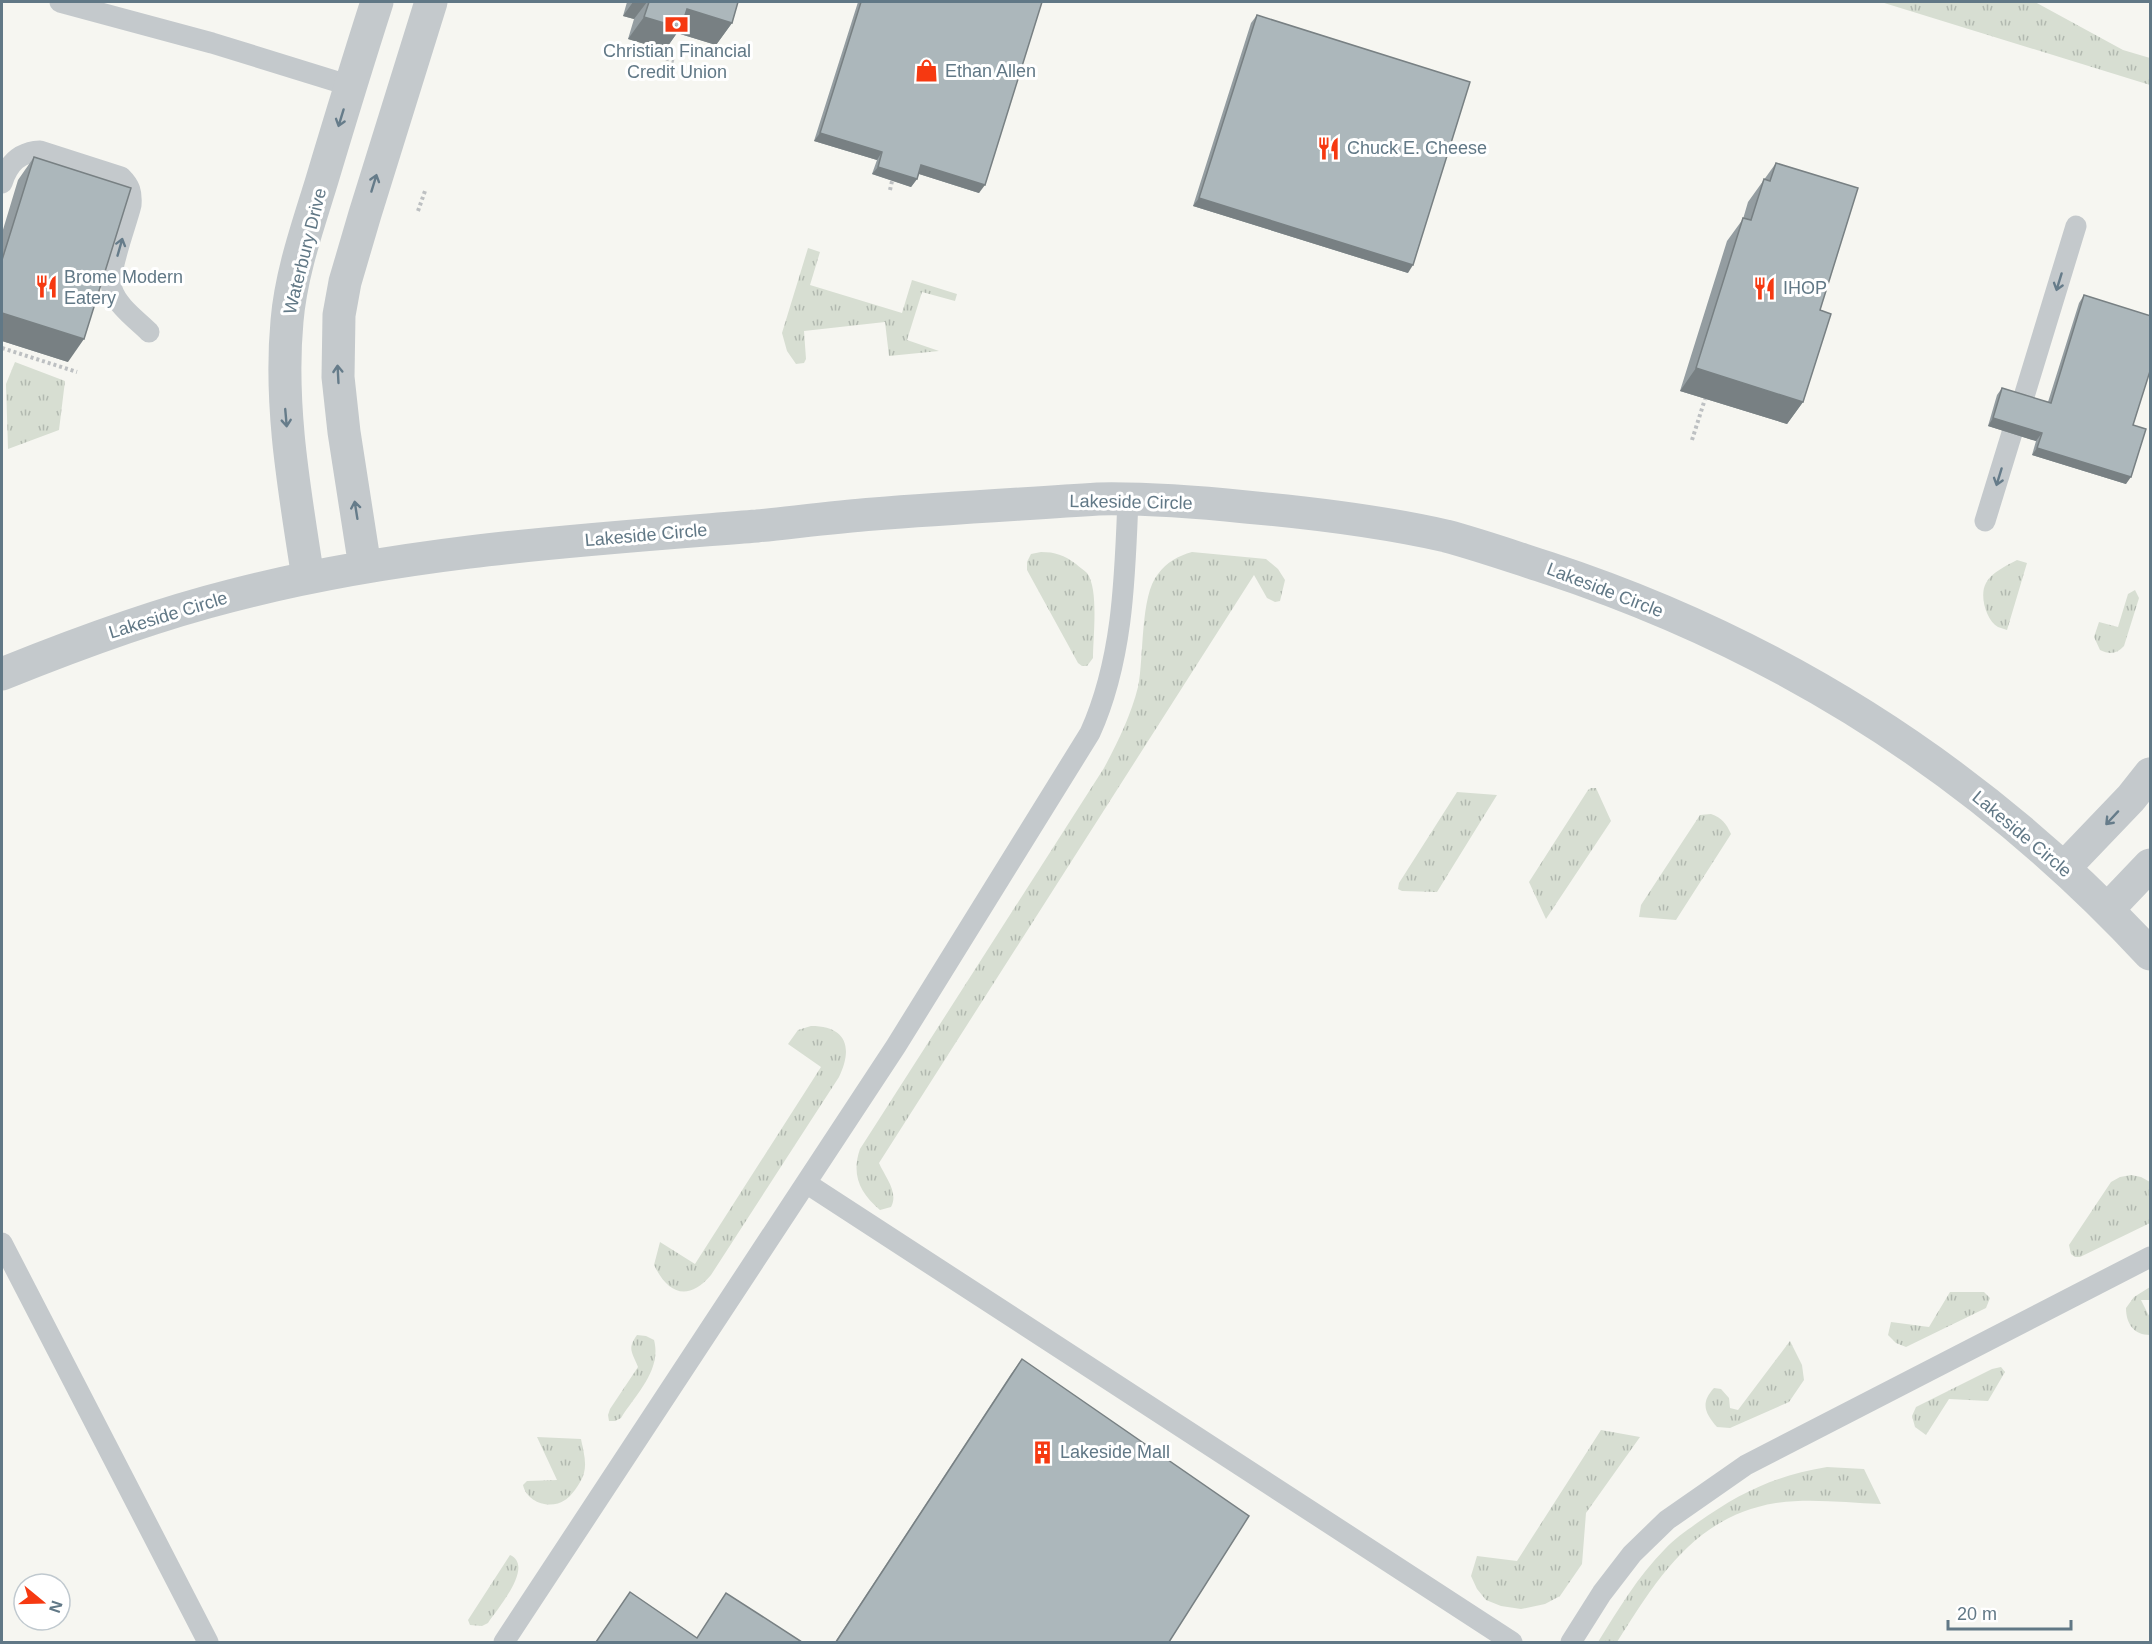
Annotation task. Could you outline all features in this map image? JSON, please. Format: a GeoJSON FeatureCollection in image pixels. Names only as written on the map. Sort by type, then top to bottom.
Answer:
{"type":"FeatureCollection","features":[{"type":"Feature","properties":{"kind":"street","name":"Waterbury Drive"},"geometry":{"type":"LineString","coordinates":[[308,578],[293,480],[285,401],[287,318],[305,234],[377,2]]}},
{"type":"Feature","properties":{"kind":"street"},"geometry":{"type":"LineString","coordinates":[[365,567],[338,377],[339,315],[345,282],[431,2]]}},
{"type":"Feature","properties":{"kind":"street","name":"Lakeside Circle"},"geometry":{"type":"LineString","coordinates":[[2,674],[82,641],[231,595],[365,567],[436,557],[648,534],[759,526],[895,512],[1128,498],[1317,513],[1446,537],[1503,553],[1625,595],[1740,645],[1777,664],[1879,724],[1959,782],[2064,868],[2151,954]]}},
{"type":"Feature","properties":{"kind":"street"},"geometry":{"type":"LineString","coordinates":[[2064,868],[2151,774]]}},
{"type":"Feature","properties":{"kind":"street"},"geometry":{"type":"LineString","coordinates":[[2108,909],[2151,865]]}},
{"type":"Feature","properties":{"kind":"lane"},"geometry":{"type":"LineString","coordinates":[[60,2],[212,43],[351,86]]}},
{"type":"Feature","properties":{"kind":"lane"},"geometry":{"type":"LineString","coordinates":[[2,183],[11,164],[19,156],[40,151],[121,177],[128,184],[132,194],[131,205],[113,269],[112,288],[121,304],[149,332]]}},
{"type":"Feature","properties":{"kind":"lane"},"geometry":{"type":"LineString","coordinates":[[2022,403],[2076,226]]}},
{"type":"Feature","properties":{"kind":"lane"},"geometry":{"type":"LineString","coordinates":[[1985,521],[2012,433]]}},
{"type":"Feature","properties":{"kind":"lane"},"geometry":{"type":"LineString","coordinates":[[504,1642],[896,1046],[1090,733],[1106,695],[1120,620],[1128,498]]}},
{"type":"Feature","properties":{"kind":"lane"},"geometry":{"type":"LineString","coordinates":[[806,1183],[1512,1642]]}},
{"type":"Feature","properties":{"kind":"lane"},"geometry":{"type":"LineString","coordinates":[[2,1244],[208,1642]]}},
{"type":"Feature","properties":{"kind":"lane"},"geometry":{"type":"LineString","coordinates":[[1570,1642],[1602,1593],[1632,1554],[1667,1520],[1746,1465],[2151,1257]]}},
{"type":"Feature","properties":{"kind":"path"},"geometry":{"type":"LineString","coordinates":[[644,52],[647,45]]}},
{"type":"Feature","properties":{"kind":"path"},"geometry":{"type":"LineString","coordinates":[[632,47],[674,61]]}},
{"type":"Feature","properties":{"kind":"path"},"geometry":{"type":"LineString","coordinates":[[890,190],[892,181]]}},
{"type":"Feature","properties":{"kind":"path"},"geometry":{"type":"LineString","coordinates":[[418,211],[425,191]]}},
{"type":"Feature","properties":{"kind":"path"},"geometry":{"type":"LineString","coordinates":[[2,348],[77,372]]}},
{"type":"Feature","properties":{"kind":"path"},"geometry":{"type":"LineString","coordinates":[[1692,440],[1705,399]]}},
{"type":"Feature","properties":{"kind":"green space"},"geometry":{"type":"Polygon","coordinates":[[[1881,2],[2035,2],[2123,50],[2150,58],[2150,85],[1881,2]]]}},
{"type":"Feature","properties":{"kind":"green space"},"geometry":{"type":"Polygon","coordinates":[[[808,248],[820,252],[810,285],[902,313],[912,280],[957,294],[955,301],[922,292],[907,340],[939,351],[889,356],[885,322],[804,331],[806,359],[804,363],[796,364],[787,351],[782,333],[808,248]]]}},
{"type":"Feature","properties":{"kind":"green space"},"geometry":{"type":"Polygon","coordinates":[[[15,362],[65,381],[59,430],[8,449],[6,384],[15,362]]]}},
{"type":"Feature","properties":{"kind":"green space"},"geometry":{"type":"Polygon","coordinates":[[[1192,552],[1266,559],[1278,569],[1285,580],[1280,601],[1275,602],[1267,598],[1254,575],[879,1163],[893,1196],[891,1207],[880,1210],[867,1197],[859,1183],[857,1158],[860,1149],[1104,768],[1124,728],[1138,687],[1145,611],[1152,584],[1161,570],[1169,563],[1192,552]]]}},
{"type":"Feature","properties":{"kind":"green space"},"geometry":{"type":"Polygon","coordinates":[[[1055,553],[1067,558],[1087,573],[1091,580],[1094,601],[1093,658],[1087,666],[1078,663],[1027,570],[1027,562],[1031,554],[1055,553]]]}},
{"type":"Feature","properties":{"kind":"green space"},"geometry":{"type":"Polygon","coordinates":[[[2017,560],[2027,563],[2007,630],[1998,627],[1990,619],[1983,594],[1986,583],[1992,576],[2017,560]]]}},
{"type":"Feature","properties":{"kind":"green space"},"geometry":{"type":"Polygon","coordinates":[[[2135,590],[2139,598],[2124,646],[2113,653],[2100,650],[2094,637],[2099,622],[2118,627],[2128,594],[2135,590]]]}},
{"type":"Feature","properties":{"kind":"green space"},"geometry":{"type":"Polygon","coordinates":[[[1591,788],[1596,788],[1611,821],[1546,919],[1529,882],[1591,788]]]}},
{"type":"Feature","properties":{"kind":"green space"},"geometry":{"type":"Polygon","coordinates":[[[1457,792],[1497,795],[1437,892],[1398,889],[1399,883],[1457,792]]]}},
{"type":"Feature","properties":{"kind":"green space"},"geometry":{"type":"Polygon","coordinates":[[[1711,814],[1723,821],[1731,834],[1676,920],[1639,917],[1641,905],[1700,815],[1711,814]]]}},
{"type":"Feature","properties":{"kind":"green space"},"geometry":{"type":"Polygon","coordinates":[[[811,1026],[833,1030],[844,1041],[846,1057],[839,1077],[711,1275],[703,1284],[694,1289],[679,1291],[672,1288],[654,1265],[660,1242],[695,1264],[821,1067],[788,1044],[798,1030],[811,1026]]]}},
{"type":"Feature","properties":{"kind":"green space"},"geometry":{"type":"Polygon","coordinates":[[[2131,1175],[2150,1182],[2150,1223],[2080,1257],[2075,1257],[2071,1254],[2069,1245],[2111,1182],[2131,1175]]]}},
{"type":"Feature","properties":{"kind":"green space"},"geometry":{"type":"Polygon","coordinates":[[[2150,1287],[2150,1300],[2141,1300],[2150,1318],[2150,1335],[2132,1328],[2126,1308],[2134,1297],[2150,1287]]]}},
{"type":"Feature","properties":{"kind":"green space"},"geometry":{"type":"Polygon","coordinates":[[[1950,1292],[1984,1292],[1990,1298],[1986,1308],[1906,1347],[1896,1343],[1888,1335],[1891,1322],[1929,1327],[1950,1292]]]}},
{"type":"Feature","properties":{"kind":"green space"},"geometry":{"type":"Polygon","coordinates":[[[637,1335],[654,1340],[655,1351],[651,1372],[621,1418],[609,1421],[610,1409],[638,1367],[631,1347],[637,1335]]]}},
{"type":"Feature","properties":{"kind":"green space"},"geometry":{"type":"Polygon","coordinates":[[[1790,1341],[1802,1365],[1804,1380],[1789,1402],[1730,1428],[1717,1427],[1706,1408],[1707,1398],[1714,1388],[1721,1389],[1729,1398],[1730,1408],[1738,1410],[1790,1341]]]}},
{"type":"Feature","properties":{"kind":"green space"},"geometry":{"type":"Polygon","coordinates":[[[2001,1367],[2005,1372],[1988,1401],[1949,1399],[1926,1435],[1915,1427],[1912,1416],[1916,1407],[1992,1369],[2001,1367]]]}},
{"type":"Feature","properties":{"kind":"green space"},"geometry":{"type":"Polygon","coordinates":[[[1601,1430],[1640,1437],[1586,1513],[1582,1564],[1560,1596],[1545,1604],[1521,1609],[1501,1606],[1486,1600],[1477,1589],[1471,1576],[1477,1556],[1517,1561],[1601,1430]]]}},
{"type":"Feature","properties":{"kind":"green space"},"geometry":{"type":"Polygon","coordinates":[[[537,1437],[581,1439],[585,1460],[583,1476],[571,1495],[559,1503],[547,1504],[534,1500],[525,1491],[523,1485],[527,1481],[557,1480],[537,1437]]]}},
{"type":"Feature","properties":{"kind":"green space"},"geometry":{"type":"Polygon","coordinates":[[[1827,1467],[1864,1469],[1881,1504],[1816,1501],[1776,1503],[1748,1510],[1723,1521],[1681,1554],[1647,1596],[1617,1642],[1598,1642],[1646,1570],[1680,1535],[1743,1494],[1774,1480],[1827,1467]]]}},
{"type":"Feature","properties":{"kind":"green space"},"geometry":{"type":"Polygon","coordinates":[[[510,1555],[517,1561],[518,1568],[512,1588],[488,1623],[482,1626],[470,1625],[468,1620],[510,1555]]]}},
{"type":"Feature","properties":{"kind":"building"},"geometry":{"type":"Polygon","coordinates":[[[649,2],[738,2],[732,23],[687,9],[681,28],[644,17],[649,2]]]}},
{"type":"Feature","properties":{"kind":"building","name":"Ethan Allen"},"geometry":{"type":"Polygon","coordinates":[[[861,2],[1042,2],[985,185],[921,165],[917,179],[878,167],[882,152],[820,133],[861,2]]]}},
{"type":"Feature","properties":{"kind":"building","name":"Chuck E. Cheese"},"geometry":{"type":"Polygon","coordinates":[[[1257,15],[1470,82],[1413,265],[1199,198],[1257,15]]]}},
{"type":"Feature","properties":{"kind":"building","name":"Brome Modern Eatery"},"geometry":{"type":"Polygon","coordinates":[[[34,157],[131,188],[84,339],[2,313],[2,260],[34,157]]]}},
{"type":"Feature","properties":{"kind":"building","name":"IHOP"},"geometry":{"type":"Polygon","coordinates":[[[1776,163],[1858,188],[1820,310],[1831,314],[1803,402],[1696,368],[1743,218],[1751,220],[1764,179],[1770,181],[1776,163]]]}},
{"type":"Feature","properties":{"kind":"building"},"geometry":{"type":"Polygon","coordinates":[[[2084,295],[2151,316],[2151,368],[2133,425],[2146,429],[2131,477],[2037,448],[2042,433],[1993,418],[2002,388],[2051,403],[2084,295]]]}},
{"type":"Feature","properties":{"kind":"building","name":"Lakeside Mall"},"geometry":{"type":"Polygon","coordinates":[[[1022,1359],[1249,1516],[1169,1642],[836,1642],[1022,1359]]]}},
{"type":"Feature","properties":{"kind":"building"},"geometry":{"type":"Polygon","coordinates":[[[630,1592],[697,1638],[726,1593],[802,1642],[596,1642],[630,1592]]]}},
{"type":"Feature","properties":{"kind":"place","name":"Christian Financial Credit Union"},"geometry":{"type":"Point","coordinates":[677,25]}},
{"type":"Feature","properties":{"kind":"place","name":"Ethan Allen"},"geometry":{"type":"Point","coordinates":[927,71]}},
{"type":"Feature","properties":{"kind":"place","name":"Chuck E. Cheese"},"geometry":{"type":"Point","coordinates":[1329,148]}},
{"type":"Feature","properties":{"kind":"place","name":"Brome Modern Eatery"},"geometry":{"type":"Point","coordinates":[46,287]}},
{"type":"Feature","properties":{"kind":"place","name":"IHOP"},"geometry":{"type":"Point","coordinates":[1765,288]}},
{"type":"Feature","properties":{"kind":"place","name":"Lakeside Mall"},"geometry":{"type":"Point","coordinates":[1042,1452]}}]}
